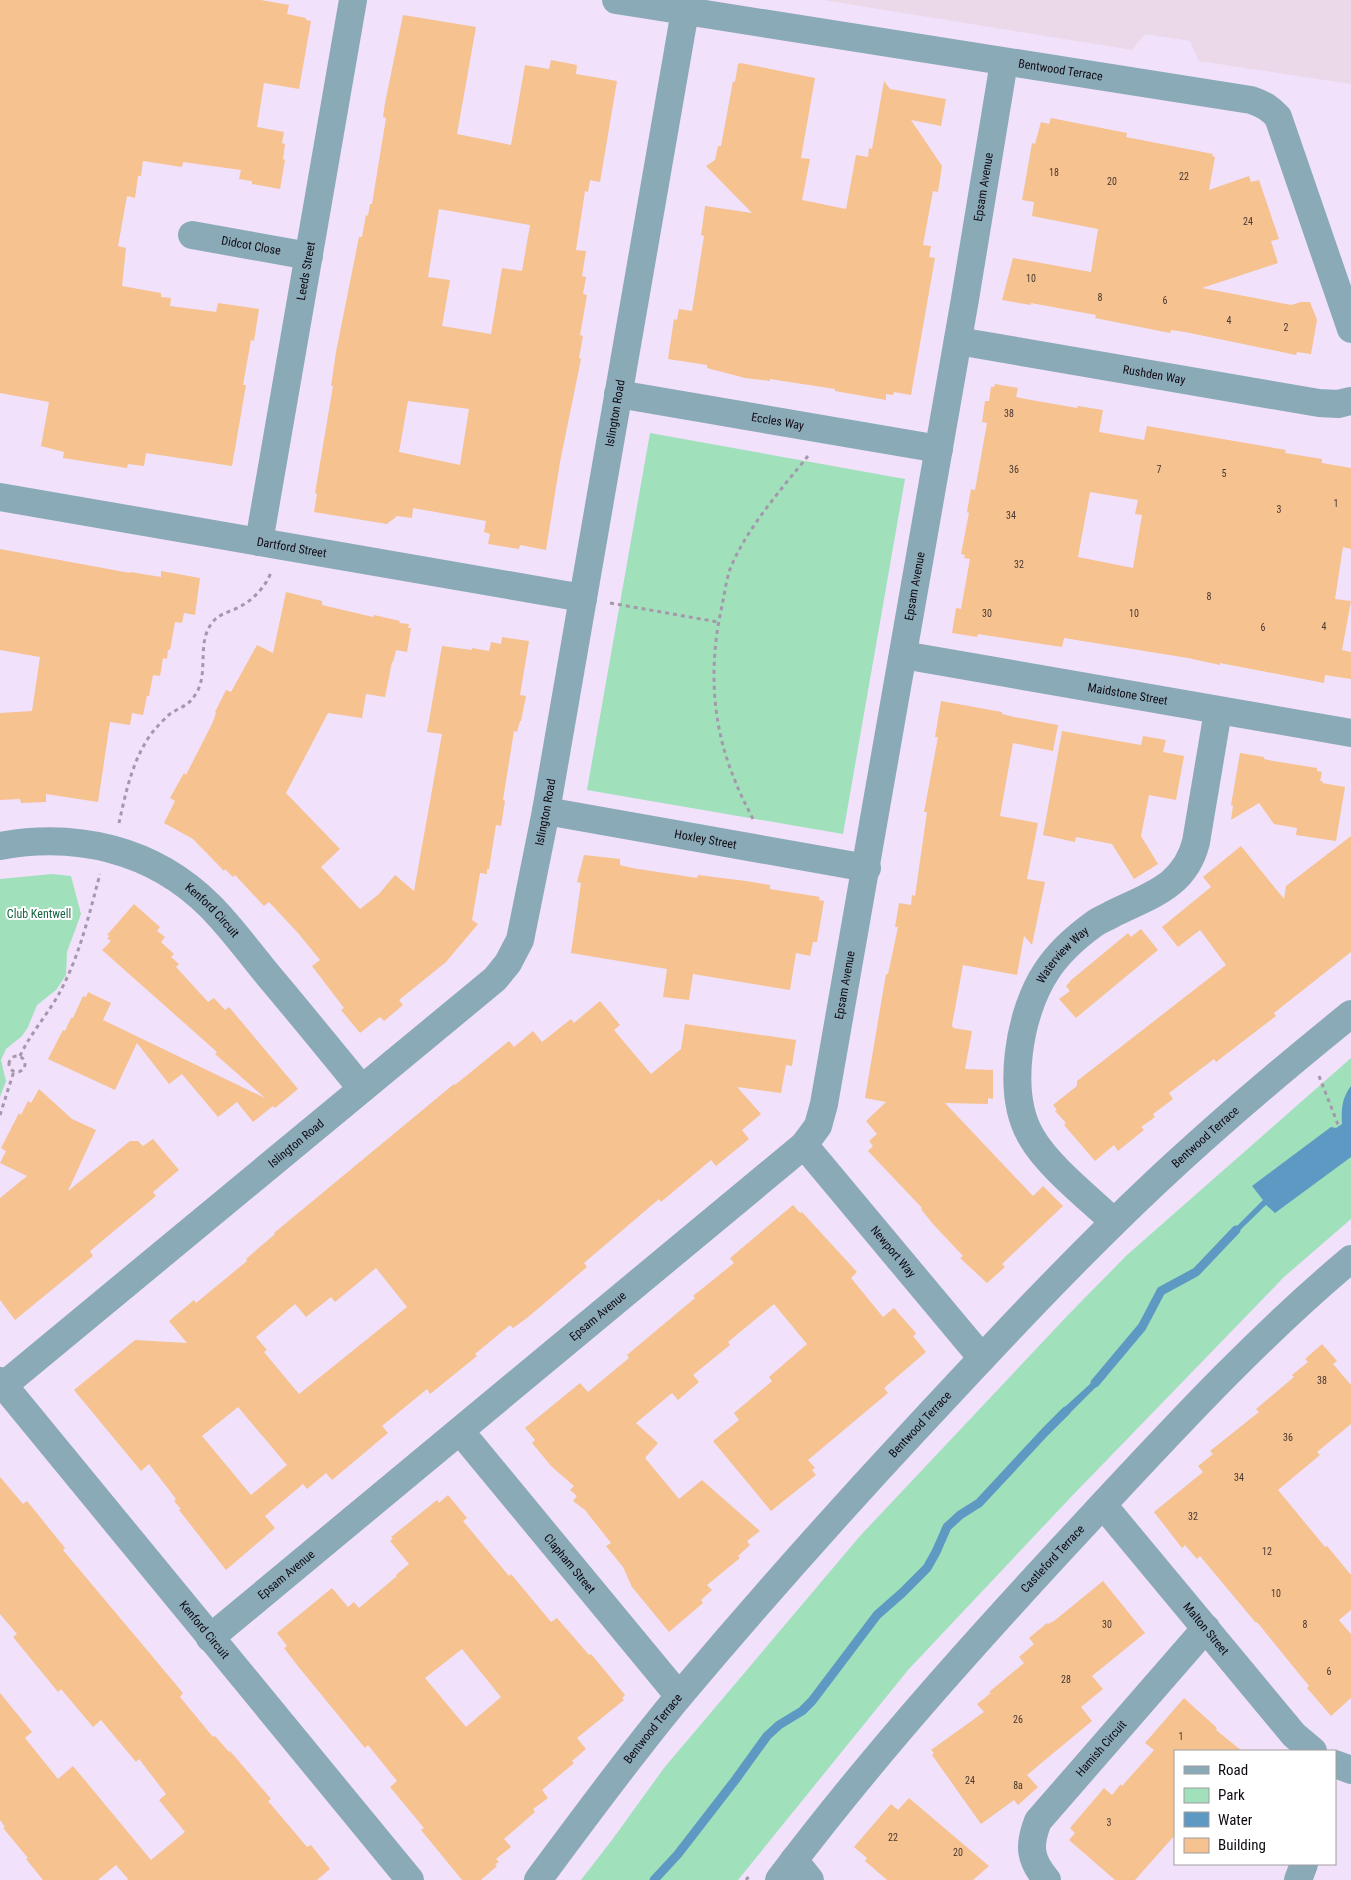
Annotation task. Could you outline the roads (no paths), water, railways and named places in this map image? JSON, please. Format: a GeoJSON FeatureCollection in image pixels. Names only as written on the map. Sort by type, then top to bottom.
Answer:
{"type":"FeatureCollection","features":[{"type":"Feature","properties":{"kind":"street","name":"Leeds Street"},"geometry":{"type":"LineString","coordinates":[[259,542],[353,0]]}},
{"type":"Feature","properties":{"kind":"street","name":"Bentwood Terrace"},"geometry":{"type":"LineString","coordinates":[[616,0],[1251,100],[1271,109],[1278,117],[1351,329]]}},
{"type":"Feature","properties":{"kind":"street","name":"Islington Road"},"geometry":{"type":"LineString","coordinates":[[2,1383],[495,979],[508,963],[520,940],[546,811],[685,11]]}},
{"type":"Feature","properties":{"kind":"street","name":"Epsam Avenue"},"geometry":{"type":"LineString","coordinates":[[210,1638],[804,1145],[818,1126],[824,1104],[867,868],[1004,62]]}},
{"type":"Feature","properties":{"kind":"street","name":"Didcot Close"},"geometry":{"type":"LineString","coordinates":[[192,235],[309,256]]}},
{"type":"Feature","properties":{"kind":"street","name":"Rushden Way"},"geometry":{"type":"LineString","coordinates":[[958,341],[1319,403],[1338,404],[1351,401]]}},
{"type":"Feature","properties":{"kind":"street","name":"Eccles Way"},"geometry":{"type":"LineString","coordinates":[[618,394],[939,449]]}},
{"type":"Feature","properties":{"kind":"street","name":"Dartford Street"},"geometry":{"type":"LineString","coordinates":[[0,496],[583,598]]}},
{"type":"Feature","properties":{"kind":"street","name":"Maidstone Street"},"geometry":{"type":"LineString","coordinates":[[903,655],[1351,733]]}},
{"type":"Feature","properties":{"kind":"street","name":"Waterview Way"},"geometry":{"type":"LineString","coordinates":[[1114,1222],[1052,1164],[1032,1140],[1028,1132],[1018,1104],[1017,1068],[1022,1036],[1035,991],[1060,953],[1096,922],[1164,889],[1178,878],[1187,867],[1196,842],[1218,711]]}},
{"type":"Feature","properties":{"kind":"street","name":"Hoxley Street"},"geometry":{"type":"LineString","coordinates":[[546,811],[867,868]]}},
{"type":"Feature","properties":{"kind":"street","name":"Kenford Circuit"},"geometry":{"type":"LineString","coordinates":[[0,846],[43,840],[82,842],[135,857],[174,877],[191,889],[228,926],[362,1089]]}},
{"type":"Feature","properties":{"kind":"street","name":"Bentwood Terrace"},"geometry":{"type":"LineString","coordinates":[[538,1880],[611,1782],[679,1696],[805,1549],[982,1358],[1114,1222],[1228,1116],[1351,1014]]}},
{"type":"Feature","properties":{"kind":"street","name":"Newport Way"},"geometry":{"type":"LineString","coordinates":[[804,1145],[982,1358]]}},
{"type":"Feature","properties":{"kind":"street","name":"Castleford Terrace"},"geometry":{"type":"LineString","coordinates":[[794,1873],[933,1690],[1102,1505],[1246,1355],[1351,1258]]}},
{"type":"Feature","properties":{"kind":"street","name":"Kenford Circuit"},"geometry":{"type":"LineString","coordinates":[[2,1383],[410,1880]]}},
{"type":"Feature","properties":{"kind":"street","name":"Clapham Street"},"geometry":{"type":"LineString","coordinates":[[460,1431],[679,1696]]}},
{"type":"Feature","properties":{"kind":"street","name":"Malton Street"},"geometry":{"type":"LineString","coordinates":[[1102,1505],[1294,1735],[1312,1750]]}},
{"type":"Feature","properties":{"kind":"street","name":"Hamish Circuit"},"geometry":{"type":"LineString","coordinates":[[1047,1880],[1037,1868],[1032,1852],[1032,1835],[1038,1821],[1206,1628]]}},
{"type":"Feature","properties":{"kind":"street"},"geometry":{"type":"LineString","coordinates":[[1336,1764],[1351,1770]]}},
{"type":"Feature","properties":{"kind":"street"},"geometry":{"type":"LineString","coordinates":[[1298,1880],[1304,1865]]}},
{"type":"Feature","properties":{"kind":"water"},"geometry":{"type":"Polygon","coordinates":[[[1351,1086],[1351,1157],[1275,1213],[1266,1205],[1231,1239],[1227,1236],[1263,1200],[1252,1186],[1331,1127],[1336,1128],[1342,1124],[1343,1104],[1351,1086]]]}},
{"type":"Feature","properties":{"kind":"water"},"geometry":{"type":"Polygon","coordinates":[[[1101,1374],[1106,1377],[1062,1421],[1056,1415],[1101,1374]]]}},
{"type":"Feature","properties":{"kind":"waterway"},"geometry":{"type":"LineString","coordinates":[[1095,1383],[1142,1327],[1161,1291],[1196,1272],[1236,1230]]}},
{"type":"Feature","properties":{"kind":"waterway"},"geometry":{"type":"LineString","coordinates":[[654,1880],[678,1854],[767,1736],[779,1725],[802,1711],[812,1701],[877,1615],[927,1568],[947,1527],[960,1515],[979,1503],[1066,1411]]}},
{"type":"Feature","properties":{"kind":"park label","name":"Club Kentwell"},"geometry":{"type":"Point","coordinates":[39,914]}}]}
